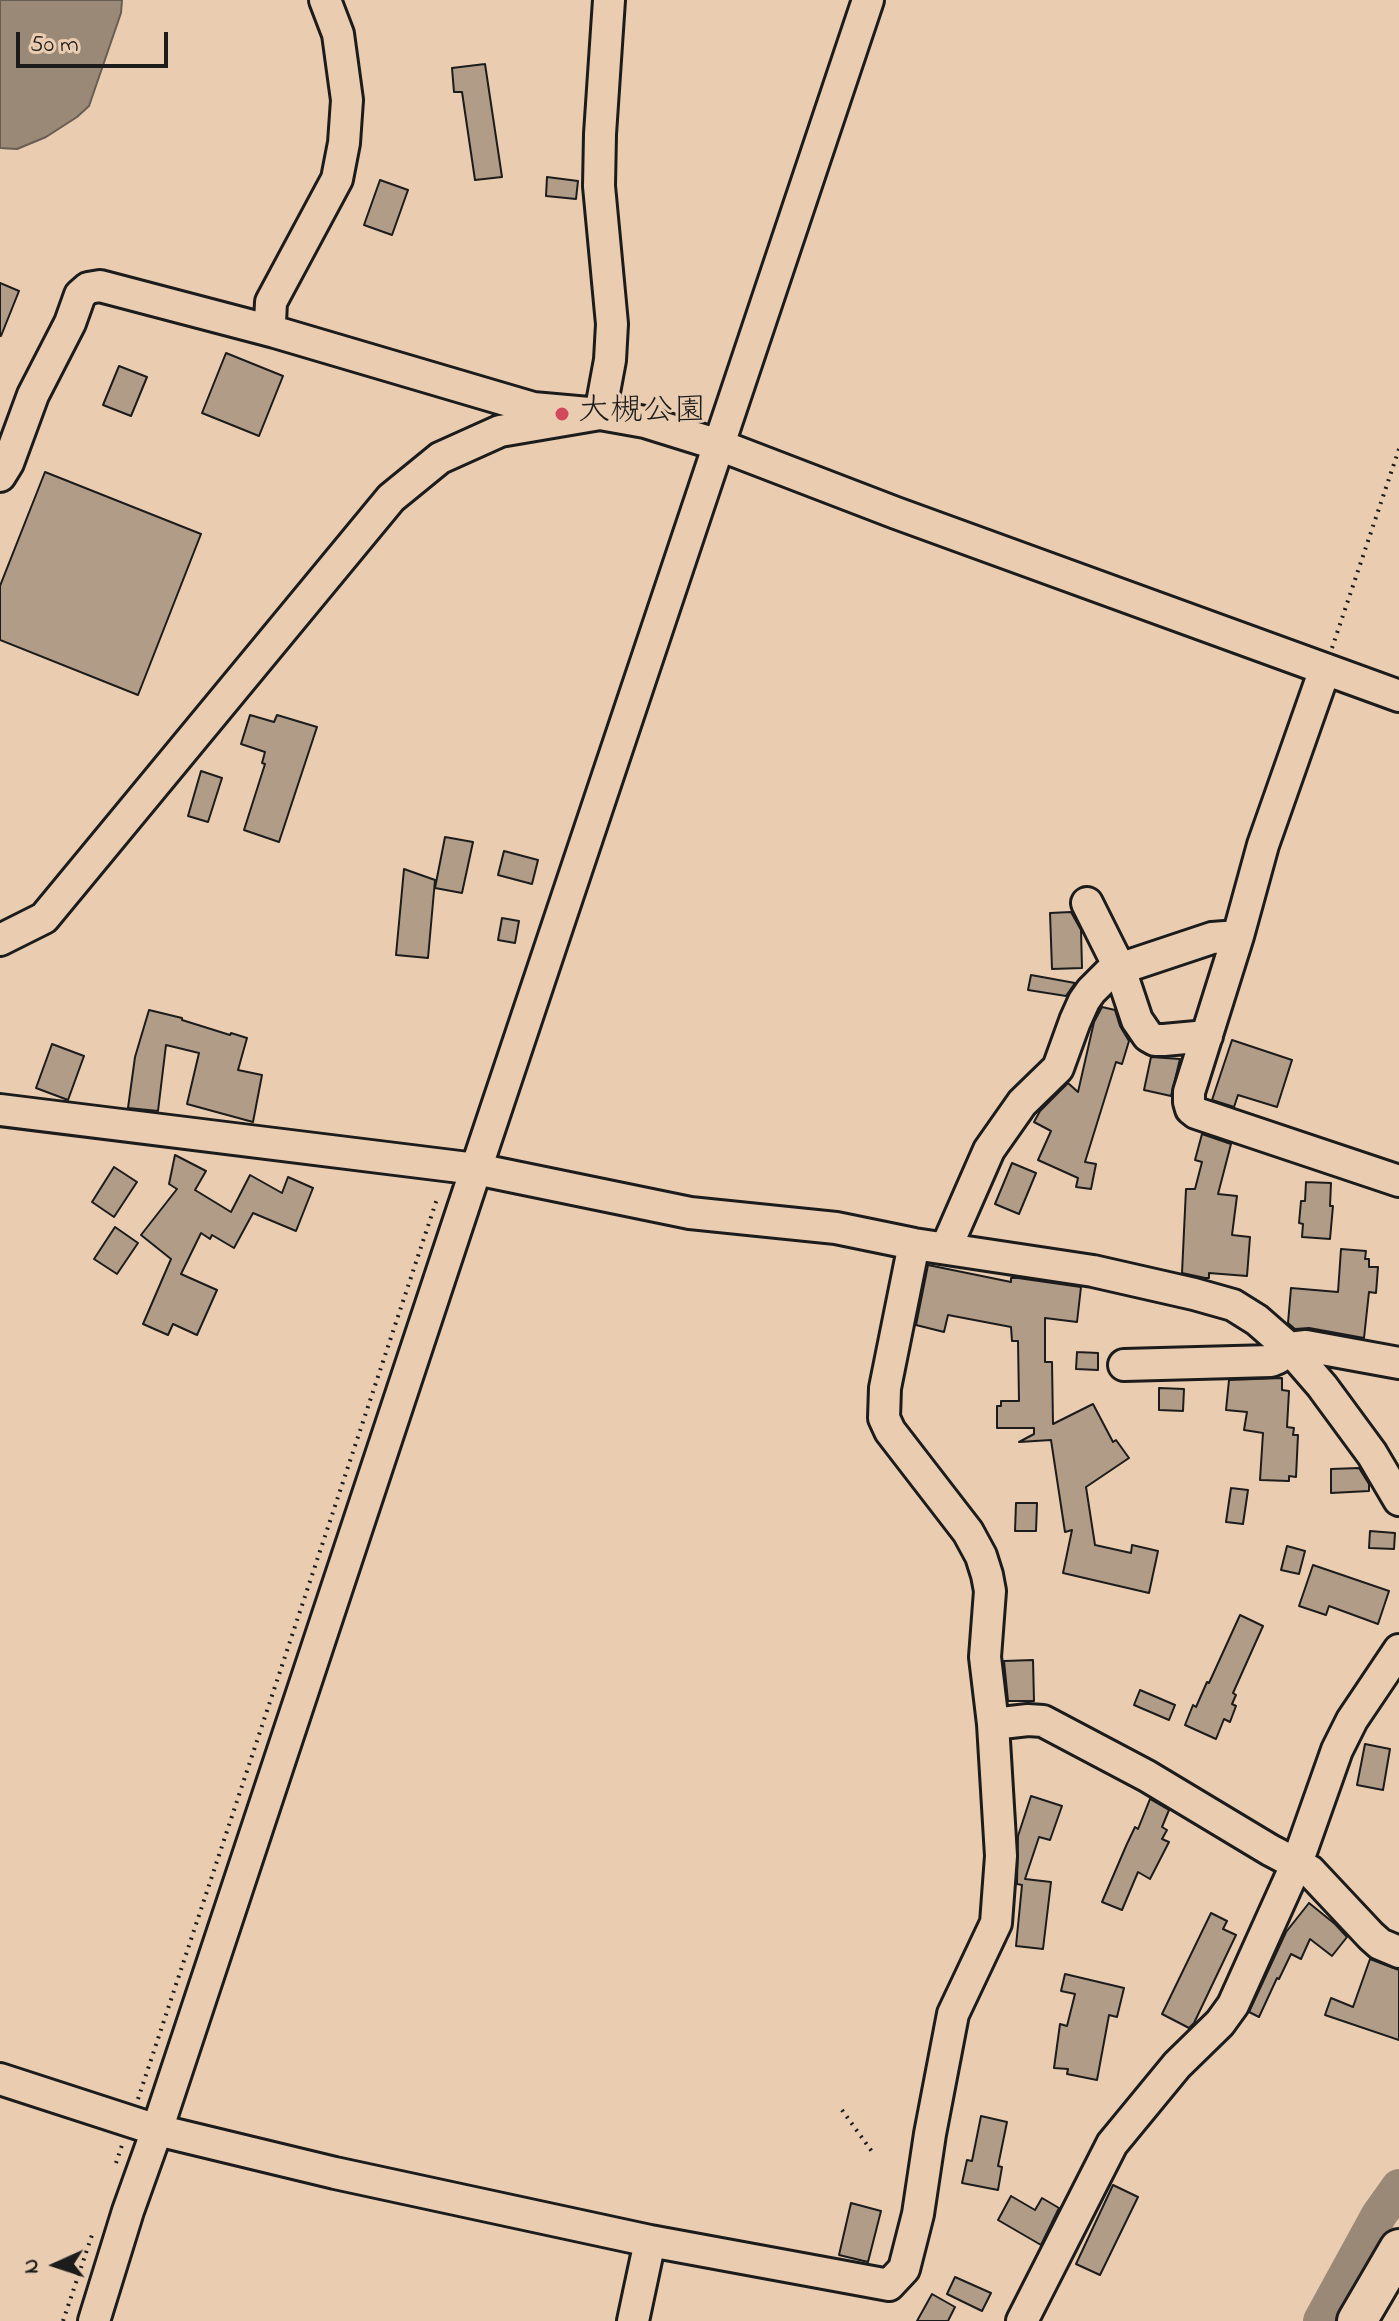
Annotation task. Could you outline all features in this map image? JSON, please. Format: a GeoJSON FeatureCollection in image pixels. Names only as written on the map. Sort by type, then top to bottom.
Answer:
{"type":"FeatureCollection","features":[{"type":"Feature","properties":{"kind":"main road"},"geometry":{"type":"LineString","coordinates":[[1357,2321],[1399,2249]]}},
{"type":"Feature","properties":{"kind":"street"},"geometry":{"type":"LineString","coordinates":[[275,332],[270,323],[271,302],[337,179],[344,143],[347,100],[338,34],[325,0]]}},
{"type":"Feature","properties":{"kind":"street"},"geometry":{"type":"LineString","coordinates":[[600,414],[610,360],[612,324],[599,186],[609,0]]}},
{"type":"Feature","properties":{"kind":"street"},"geometry":{"type":"LineString","coordinates":[[94,2321],[128,2211],[144,2126],[462,1168],[719,445],[868,0]]}},
{"type":"Feature","properties":{"kind":"street"},"geometry":{"type":"LineString","coordinates":[[0,476],[8,463],[33,395],[70,323],[80,295],[88,288],[100,286],[275,332],[533,408],[645,422],[719,445],[896,513],[1399,696]]}},
{"type":"Feature","properties":{"kind":"street"},"geometry":{"type":"LineString","coordinates":[[0,940],[44,918],[391,498],[440,458],[500,431],[600,414]]}},
{"type":"Feature","properties":{"kind":"street"},"geometry":{"type":"LineString","coordinates":[[1325,669],[1263,845],[1189,1092],[1189,1102],[1196,1113],[1399,1181]]}},
{"type":"Feature","properties":{"kind":"street"},"geometry":{"type":"LineString","coordinates":[[1087,903],[1120,969],[1133,1013],[1148,1036],[1164,1040],[1207,1036]]}},
{"type":"Feature","properties":{"kind":"street"},"geometry":{"type":"LineString","coordinates":[[946,1248],[989,1150],[1022,1103],[1058,1068],[1084,1001],[1110,972],[1212,938],[1238,936]]}},
{"type":"Feature","properties":{"kind":"street"},"geometry":{"type":"LineString","coordinates":[[0,1110],[462,1168],[690,1213],[836,1228],[914,1244],[1093,1271],[1207,1297],[1249,1314],[1289,1348],[1322,1386],[1399,1497]]}},
{"type":"Feature","properties":{"kind":"street"},"geometry":{"type":"LineString","coordinates":[[0,2079],[144,2126],[350,2177],[650,2241],[889,2285],[904,2269],[918,2214],[953,2014],[991,1933],[998,1907],[1001,1856],[993,1724],[985,1657],[990,1591],[981,1556],[968,1532],[890,1431],[884,1418],[885,1388],[914,1244]]}},
{"type":"Feature","properties":{"kind":"street"},"geometry":{"type":"LineString","coordinates":[[1124,1365],[1271,1361],[1289,1348],[1306,1346],[1399,1363]]}},
{"type":"Feature","properties":{"kind":"street"},"geometry":{"type":"LineString","coordinates":[[1022,2321],[1112,2144],[1177,2065],[1220,2023],[1233,2005],[1297,1863],[1337,1750],[1352,1720],[1399,1650]]}},
{"type":"Feature","properties":{"kind":"street"},"geometry":{"type":"LineString","coordinates":[[993,1724],[1043,1721],[1147,1776],[1297,1863],[1319,1879],[1380,1944],[1399,1952]]}},
{"type":"Feature","properties":{"kind":"street"},"geometry":{"type":"LineString","coordinates":[[633,2321],[650,2241]]}},
{"type":"Feature","properties":{"kind":"path"},"geometry":{"type":"LineString","coordinates":[[1325,669],[1399,449]]}},
{"type":"Feature","properties":{"kind":"path"},"geometry":{"type":"LineString","coordinates":[[116,2164],[144,2126],[462,1168]]}},
{"type":"Feature","properties":{"kind":"path"},"geometry":{"type":"LineString","coordinates":[[842,2110],[873,2153]]}},
{"type":"Feature","properties":{"kind":"path"},"geometry":{"type":"LineString","coordinates":[[63,2321],[97,2221]]}},
{"type":"Feature","properties":{"kind":"shaded area"},"geometry":{"type":"Polygon","coordinates":[[[0,0],[122,0],[121,13],[89,106],[46,137],[17,149],[0,148],[0,0]]]}},
{"type":"Feature","properties":{"kind":"building"},"geometry":{"type":"Polygon","coordinates":[[[485,64],[502,177],[475,180],[462,92],[454,92],[452,68],[485,64]]]}},
{"type":"Feature","properties":{"kind":"building"},"geometry":{"type":"Polygon","coordinates":[[[547,177],[578,181],[576,199],[546,196],[547,177]]]}},
{"type":"Feature","properties":{"kind":"building"},"geometry":{"type":"Polygon","coordinates":[[[380,180],[408,190],[392,235],[364,225],[380,180]]]}},
{"type":"Feature","properties":{"kind":"building"},"geometry":{"type":"Polygon","coordinates":[[[0,283],[19,291],[1,336],[0,336],[0,283]]]}},
{"type":"Feature","properties":{"kind":"building"},"geometry":{"type":"Polygon","coordinates":[[[226,353],[283,376],[259,436],[202,413],[226,353]]]}},
{"type":"Feature","properties":{"kind":"building"},"geometry":{"type":"Polygon","coordinates":[[[119,366],[147,377],[131,416],[103,405],[119,366]]]}},
{"type":"Feature","properties":{"kind":"building"},"geometry":{"type":"Polygon","coordinates":[[[45,472],[201,534],[138,695],[0,640],[0,586],[45,472]]]}},
{"type":"Feature","properties":{"kind":"building"},"geometry":{"type":"Polygon","coordinates":[[[250,715],[274,722],[277,715],[317,727],[279,842],[244,830],[265,764],[262,763],[265,752],[241,744],[250,715]]]}},
{"type":"Feature","properties":{"kind":"building"},"geometry":{"type":"Polygon","coordinates":[[[201,771],[222,778],[208,822],[188,816],[201,771]]]}},
{"type":"Feature","properties":{"kind":"building"},"geometry":{"type":"Polygon","coordinates":[[[445,837],[473,842],[462,893],[435,888],[445,837]]]}},
{"type":"Feature","properties":{"kind":"building"},"geometry":{"type":"Polygon","coordinates":[[[504,851],[538,860],[532,884],[498,875],[504,851]]]}},
{"type":"Feature","properties":{"kind":"building"},"geometry":{"type":"Polygon","coordinates":[[[404,869],[435,880],[428,958],[396,955],[404,869]]]}},
{"type":"Feature","properties":{"kind":"building"},"geometry":{"type":"Polygon","coordinates":[[[1071,912],[1081,930],[1082,968],[1052,969],[1050,913],[1071,912]]]}},
{"type":"Feature","properties":{"kind":"building"},"geometry":{"type":"Polygon","coordinates":[[[502,918],[519,921],[515,943],[498,940],[502,918]]]}},
{"type":"Feature","properties":{"kind":"building"},"geometry":{"type":"Polygon","coordinates":[[[1031,975],[1075,983],[1066,996],[1028,990],[1031,975]]]}},
{"type":"Feature","properties":{"kind":"building"},"geometry":{"type":"Polygon","coordinates":[[[1102,1007],[1115,1010],[1129,1041],[1122,1064],[1116,1062],[1085,1162],[1096,1164],[1091,1189],[1076,1187],[1078,1178],[1038,1160],[1051,1131],[1034,1122],[1040,1111],[1068,1083],[1078,1092],[1094,1022],[1102,1007]]]}},
{"type":"Feature","properties":{"kind":"building"},"geometry":{"type":"Polygon","coordinates":[[[149,1010],[247,1038],[238,1070],[262,1075],[253,1122],[187,1104],[199,1053],[166,1045],[158,1111],[128,1108],[135,1057],[149,1010]]]}},
{"type":"Feature","properties":{"kind":"building"},"geometry":{"type":"Polygon","coordinates":[[[1232,1040],[1292,1060],[1277,1107],[1238,1095],[1234,1107],[1212,1100],[1232,1040]]]}},
{"type":"Feature","properties":{"kind":"building"},"geometry":{"type":"Polygon","coordinates":[[[52,1044],[84,1056],[68,1100],[36,1088],[52,1044]]]}},
{"type":"Feature","properties":{"kind":"building"},"geometry":{"type":"Polygon","coordinates":[[[1151,1057],[1180,1059],[1171,1096],[1144,1090],[1151,1057]]]}},
{"type":"Feature","properties":{"kind":"building"},"geometry":{"type":"Polygon","coordinates":[[[1202,1134],[1231,1144],[1218,1194],[1237,1196],[1232,1235],[1250,1237],[1247,1276],[1209,1273],[1209,1278],[1205,1278],[1182,1273],[1186,1189],[1195,1189],[1202,1162],[1195,1160],[1202,1134]]]}},
{"type":"Feature","properties":{"kind":"building"},"geometry":{"type":"Polygon","coordinates":[[[175,1155],[206,1171],[195,1190],[231,1212],[250,1175],[282,1193],[288,1177],[313,1188],[296,1231],[253,1213],[234,1248],[212,1235],[210,1239],[201,1233],[181,1274],[217,1290],[197,1335],[173,1324],[168,1335],[143,1324],[171,1259],[141,1235],[177,1189],[169,1184],[175,1155]]]}},
{"type":"Feature","properties":{"kind":"building"},"geometry":{"type":"Polygon","coordinates":[[[1012,1163],[1036,1173],[1019,1214],[995,1204],[1012,1163]]]}},
{"type":"Feature","properties":{"kind":"building"},"geometry":{"type":"Polygon","coordinates":[[[114,1167],[137,1182],[114,1217],[92,1202],[114,1167]]]}},
{"type":"Feature","properties":{"kind":"building"},"geometry":{"type":"Polygon","coordinates":[[[1306,1182],[1331,1183],[1330,1206],[1333,1206],[1330,1239],[1302,1237],[1303,1224],[1299,1223],[1306,1182]]]}},
{"type":"Feature","properties":{"kind":"building"},"geometry":{"type":"Polygon","coordinates":[[[115,1227],[138,1243],[117,1274],[94,1259],[115,1227]]]}},
{"type":"Feature","properties":{"kind":"building"},"geometry":{"type":"Polygon","coordinates":[[[1341,1249],[1366,1251],[1365,1259],[1369,1259],[1369,1267],[1378,1267],[1376,1293],[1369,1292],[1364,1338],[1309,1328],[1295,1329],[1288,1323],[1291,1288],[1338,1292],[1341,1249]]]}},
{"type":"Feature","properties":{"kind":"building"},"geometry":{"type":"Polygon","coordinates":[[[928,1265],[1011,1282],[1011,1278],[1018,1278],[1081,1287],[1077,1322],[1045,1318],[1045,1362],[1052,1362],[1053,1424],[1093,1404],[1113,1442],[1116,1440],[1129,1458],[1086,1487],[1095,1545],[1131,1553],[1132,1545],[1158,1551],[1149,1593],[1063,1573],[1072,1530],[1065,1532],[1051,1440],[1019,1442],[1034,1434],[1034,1428],[997,1428],[997,1406],[1001,1406],[1001,1401],[1019,1401],[1018,1341],[1012,1341],[1011,1327],[948,1315],[944,1332],[916,1325],[928,1265]]]}},
{"type":"Feature","properties":{"kind":"building"},"geometry":{"type":"Polygon","coordinates":[[[1077,1352],[1098,1353],[1098,1370],[1076,1369],[1077,1352]]]}},
{"type":"Feature","properties":{"kind":"building"},"geometry":{"type":"Polygon","coordinates":[[[1282,1378],[1282,1390],[1289,1391],[1287,1427],[1294,1428],[1293,1435],[1298,1435],[1296,1477],[1289,1476],[1289,1481],[1260,1480],[1263,1433],[1244,1430],[1247,1412],[1226,1410],[1229,1380],[1282,1378]]]}},
{"type":"Feature","properties":{"kind":"building"},"geometry":{"type":"Polygon","coordinates":[[[1159,1388],[1184,1389],[1183,1411],[1159,1410],[1159,1388]]]}},
{"type":"Feature","properties":{"kind":"building"},"geometry":{"type":"Polygon","coordinates":[[[1359,1468],[1369,1484],[1369,1491],[1331,1493],[1331,1469],[1359,1468]]]}},
{"type":"Feature","properties":{"kind":"building"},"geometry":{"type":"Polygon","coordinates":[[[1231,1488],[1248,1490],[1243,1524],[1226,1522],[1231,1488]]]}},
{"type":"Feature","properties":{"kind":"building"},"geometry":{"type":"Polygon","coordinates":[[[1016,1503],[1037,1503],[1036,1531],[1015,1531],[1016,1503]]]}},
{"type":"Feature","properties":{"kind":"building"},"geometry":{"type":"Polygon","coordinates":[[[1370,1531],[1395,1533],[1394,1549],[1369,1548],[1370,1531]]]}},
{"type":"Feature","properties":{"kind":"building"},"geometry":{"type":"Polygon","coordinates":[[[1287,1546],[1305,1551],[1299,1574],[1281,1570],[1287,1546]]]}},
{"type":"Feature","properties":{"kind":"building"},"geometry":{"type":"Polygon","coordinates":[[[1313,1565],[1389,1591],[1378,1624],[1329,1606],[1326,1615],[1299,1606],[1313,1565]]]}},
{"type":"Feature","properties":{"kind":"building"},"geometry":{"type":"Polygon","coordinates":[[[1240,1615],[1263,1626],[1233,1693],[1236,1695],[1232,1704],[1236,1706],[1230,1722],[1224,1719],[1216,1739],[1185,1725],[1193,1705],[1196,1707],[1209,1683],[1240,1615]]]}},
{"type":"Feature","properties":{"kind":"building"},"geometry":{"type":"Polygon","coordinates":[[[1033,1660],[1034,1701],[1008,1701],[1004,1661],[1033,1660]]]}},
{"type":"Feature","properties":{"kind":"building"},"geometry":{"type":"Polygon","coordinates":[[[1140,1690],[1175,1705],[1169,1720],[1134,1705],[1140,1690]]]}},
{"type":"Feature","properties":{"kind":"building"},"geometry":{"type":"Polygon","coordinates":[[[1365,1744],[1390,1749],[1383,1790],[1357,1785],[1365,1744]]]}},
{"type":"Feature","properties":{"kind":"building"},"geometry":{"type":"Polygon","coordinates":[[[1031,1796],[1062,1806],[1050,1840],[1039,1837],[1025,1879],[1051,1882],[1043,1949],[1016,1946],[1022,1885],[1017,1884],[1018,1836],[1031,1796]]]}},
{"type":"Feature","properties":{"kind":"building"},"geometry":{"type":"Polygon","coordinates":[[[1150,1799],[1169,1810],[1162,1827],[1167,1830],[1162,1839],[1169,1842],[1150,1879],[1138,1872],[1122,1910],[1102,1902],[1150,1799]]]}},
{"type":"Feature","properties":{"kind":"building"},"geometry":{"type":"Polygon","coordinates":[[[1309,1903],[1347,1937],[1332,1956],[1310,1939],[1301,1959],[1291,1954],[1259,2017],[1249,2012],[1286,1932],[1309,1903]]]}},
{"type":"Feature","properties":{"kind":"building"},"geometry":{"type":"Polygon","coordinates":[[[1211,1913],[1227,1921],[1223,1929],[1236,1935],[1189,2028],[1162,2014],[1211,1913]]]}},
{"type":"Feature","properties":{"kind":"building"},"geometry":{"type":"Polygon","coordinates":[[[1370,1959],[1399,1970],[1399,2040],[1325,2015],[1331,1998],[1353,2007],[1370,1959]]]}},
{"type":"Feature","properties":{"kind":"building"},"geometry":{"type":"Polygon","coordinates":[[[1065,1974],[1124,1988],[1117,2017],[1109,2015],[1097,2080],[1067,2074],[1068,2069],[1054,2068],[1060,2024],[1067,2026],[1075,1994],[1061,1991],[1065,1974]]]}},
{"type":"Feature","properties":{"kind":"building"},"geometry":{"type":"Polygon","coordinates":[[[981,2116],[1007,2122],[998,2166],[1002,2167],[998,2190],[962,2183],[967,2160],[972,2161],[981,2116]]]}},
{"type":"Feature","properties":{"kind":"building"},"geometry":{"type":"Polygon","coordinates":[[[1113,2185],[1138,2197],[1100,2275],[1076,2264],[1113,2185]]]}},
{"type":"Feature","properties":{"kind":"building"},"geometry":{"type":"Polygon","coordinates":[[[1011,2196],[1035,2210],[1042,2198],[1059,2208],[1041,2245],[998,2220],[1011,2196]]]}},
{"type":"Feature","properties":{"kind":"building"},"geometry":{"type":"Polygon","coordinates":[[[851,2203],[881,2211],[868,2262],[839,2255],[851,2203]]]}},
{"type":"Feature","properties":{"kind":"building"},"geometry":{"type":"Polygon","coordinates":[[[955,2277],[991,2293],[982,2311],[947,2294],[955,2277]]]}},
{"type":"Feature","properties":{"kind":"building"},"geometry":{"type":"Polygon","coordinates":[[[932,2294],[955,2307],[948,2321],[917,2321],[932,2294]]]}},
{"type":"Feature","properties":{"kind":"waterway"},"geometry":{"type":"LineString","coordinates":[[1321,2321],[1379,2215],[1399,2187]]}},
{"type":"Feature","properties":{"kind":"place","name":"大槻公園"},"geometry":{"type":"Point","coordinates":[562,414]}}]}
